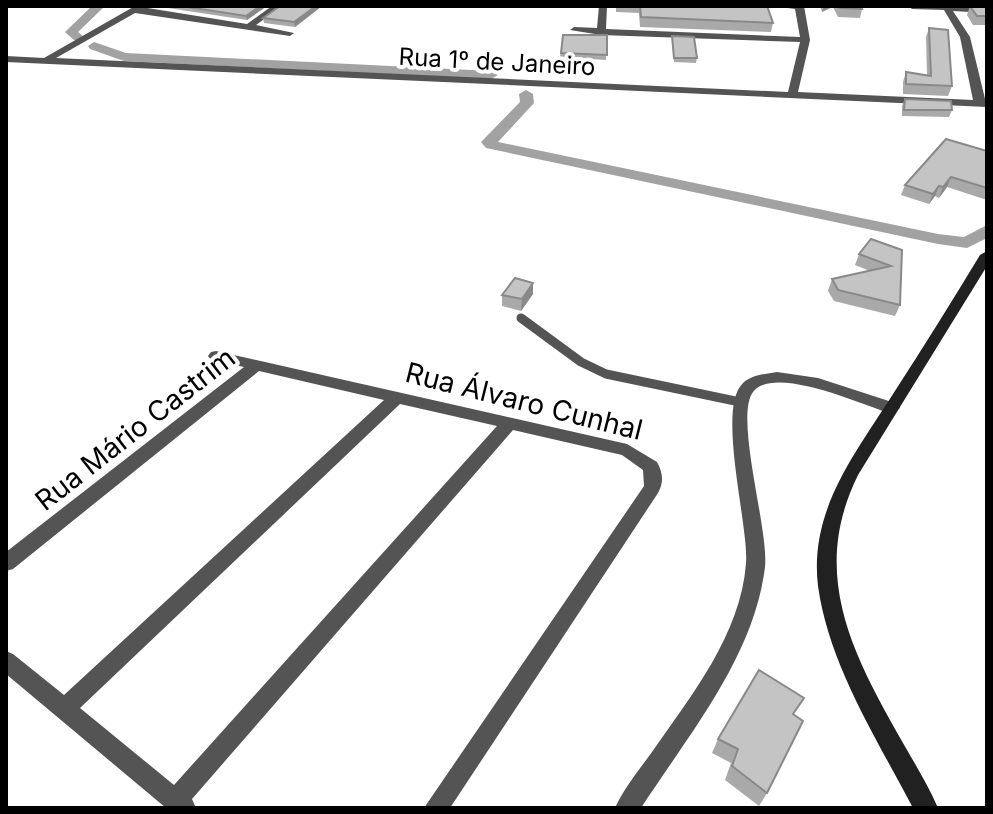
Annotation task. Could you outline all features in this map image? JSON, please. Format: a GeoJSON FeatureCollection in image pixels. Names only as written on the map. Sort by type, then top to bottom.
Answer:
{"type":"FeatureCollection","features":[{"type":"Feature","properties":{"kind":"main road"},"geometry":{"type":"LineString","coordinates":[[926,808],[848,651],[834,609],[826,555],[828,531],[844,486],[987,255]]}},
{"type":"Feature","properties":{"kind":"street"},"geometry":{"type":"LineString","coordinates":[[248,27],[278,6]]}},
{"type":"Feature","properties":{"kind":"street"},"geometry":{"type":"LineString","coordinates":[[601,32],[603,6]]}},
{"type":"Feature","properties":{"kind":"street"},"geometry":{"type":"LineString","coordinates":[[778,6],[799,6],[805,40],[792,96]]}},
{"type":"Feature","properties":{"kind":"street"},"geometry":{"type":"LineString","coordinates":[[912,6],[987,10]]}},
{"type":"Feature","properties":{"kind":"street"},"geometry":{"type":"LineString","coordinates":[[947,7],[965,37],[983,104]]}},
{"type":"Feature","properties":{"kind":"street"},"geometry":{"type":"LineString","coordinates":[[45,61],[137,8],[290,33]]}},
{"type":"Feature","properties":{"kind":"street"},"geometry":{"type":"LineString","coordinates":[[574,30],[805,40]]}},
{"type":"Feature","properties":{"kind":"street","name":"Rua 1º de Janeiro"},"geometry":{"type":"LineString","coordinates":[[6,59],[983,104]]}},
{"type":"Feature","properties":{"kind":"street","name":"Rua Álvaro Cunhal"},"geometry":{"type":"LineString","coordinates":[[216,356],[627,450],[647,462],[654,479],[436,808]]}},
{"type":"Feature","properties":{"kind":"street","name":"Rua Mário Castrim"},"geometry":{"type":"LineString","coordinates":[[6,563],[257,365]]}},
{"type":"Feature","properties":{"kind":"street"},"geometry":{"type":"LineString","coordinates":[[627,808],[737,638],[752,600],[756,530],[738,423],[740,402],[747,388],[763,378],[786,377],[892,408]]}},
{"type":"Feature","properties":{"kind":"street"},"geometry":{"type":"LineString","coordinates":[[63,710],[397,397]]}},
{"type":"Feature","properties":{"kind":"street"},"geometry":{"type":"LineString","coordinates":[[6,661],[179,804],[509,423]]}},
{"type":"Feature","properties":{"kind":"lane"},"geometry":{"type":"LineString","coordinates":[[521,318],[581,362],[606,374],[740,402]]}},
{"type":"Feature","properties":{"kind":"building"},"geometry":{"type":"Polygon","coordinates":[[[181,6],[260,6],[246,16],[181,6]]]}},
{"type":"Feature","properties":{"kind":"building"},"geometry":{"type":"Polygon","coordinates":[[[280,6],[316,6],[294,22],[263,18],[280,6]]]}},
{"type":"Feature","properties":{"kind":"building"},"geometry":{"type":"Polygon","coordinates":[[[640,6],[767,6],[773,23],[641,17],[640,6]]]}},
{"type":"Feature","properties":{"kind":"building"},"geometry":{"type":"Polygon","coordinates":[[[861,6],[862,9],[840,8],[861,6]]]}},
{"type":"Feature","properties":{"kind":"building"},"geometry":{"type":"Polygon","coordinates":[[[970,6],[987,6],[987,16],[977,16],[970,6]]]}},
{"type":"Feature","properties":{"kind":"building"},"geometry":{"type":"Polygon","coordinates":[[[929,28],[948,30],[952,86],[906,84],[906,72],[931,76],[929,28]]]}},
{"type":"Feature","properties":{"kind":"building"},"geometry":{"type":"Polygon","coordinates":[[[563,35],[607,35],[607,55],[561,53],[563,35]]]}},
{"type":"Feature","properties":{"kind":"building"},"geometry":{"type":"Polygon","coordinates":[[[672,36],[694,37],[697,58],[674,58],[672,36]]]}},
{"type":"Feature","properties":{"kind":"building"},"geometry":{"type":"Polygon","coordinates":[[[905,99],[951,101],[952,110],[904,110],[905,99]]]}},
{"type":"Feature","properties":{"kind":"building"},"geometry":{"type":"Polygon","coordinates":[[[946,139],[987,151],[987,188],[951,177],[933,194],[905,185],[946,139]]]}},
{"type":"Feature","properties":{"kind":"building"},"geometry":{"type":"Polygon","coordinates":[[[871,239],[902,250],[900,305],[838,290],[832,279],[891,266],[859,254],[871,239]]]}},
{"type":"Feature","properties":{"kind":"building"},"geometry":{"type":"Polygon","coordinates":[[[515,278],[533,283],[522,299],[502,295],[515,278]]]}},
{"type":"Feature","properties":{"kind":"building"},"geometry":{"type":"Polygon","coordinates":[[[759,670],[804,698],[793,714],[803,721],[767,793],[732,766],[738,749],[718,739],[759,670]]]}},
{"type":"Feature","properties":{"kind":"waterway"},"geometry":{"type":"LineString","coordinates":[[78,37],[71,32],[99,6]]}},
{"type":"Feature","properties":{"kind":"waterway"},"geometry":{"type":"LineString","coordinates":[[94,46],[124,57],[491,75]]}},
{"type":"Feature","properties":{"kind":"waterway"},"geometry":{"type":"LineString","coordinates":[[526,94],[527,103],[489,142],[491,145],[938,239],[967,243],[987,230]]}}]}
